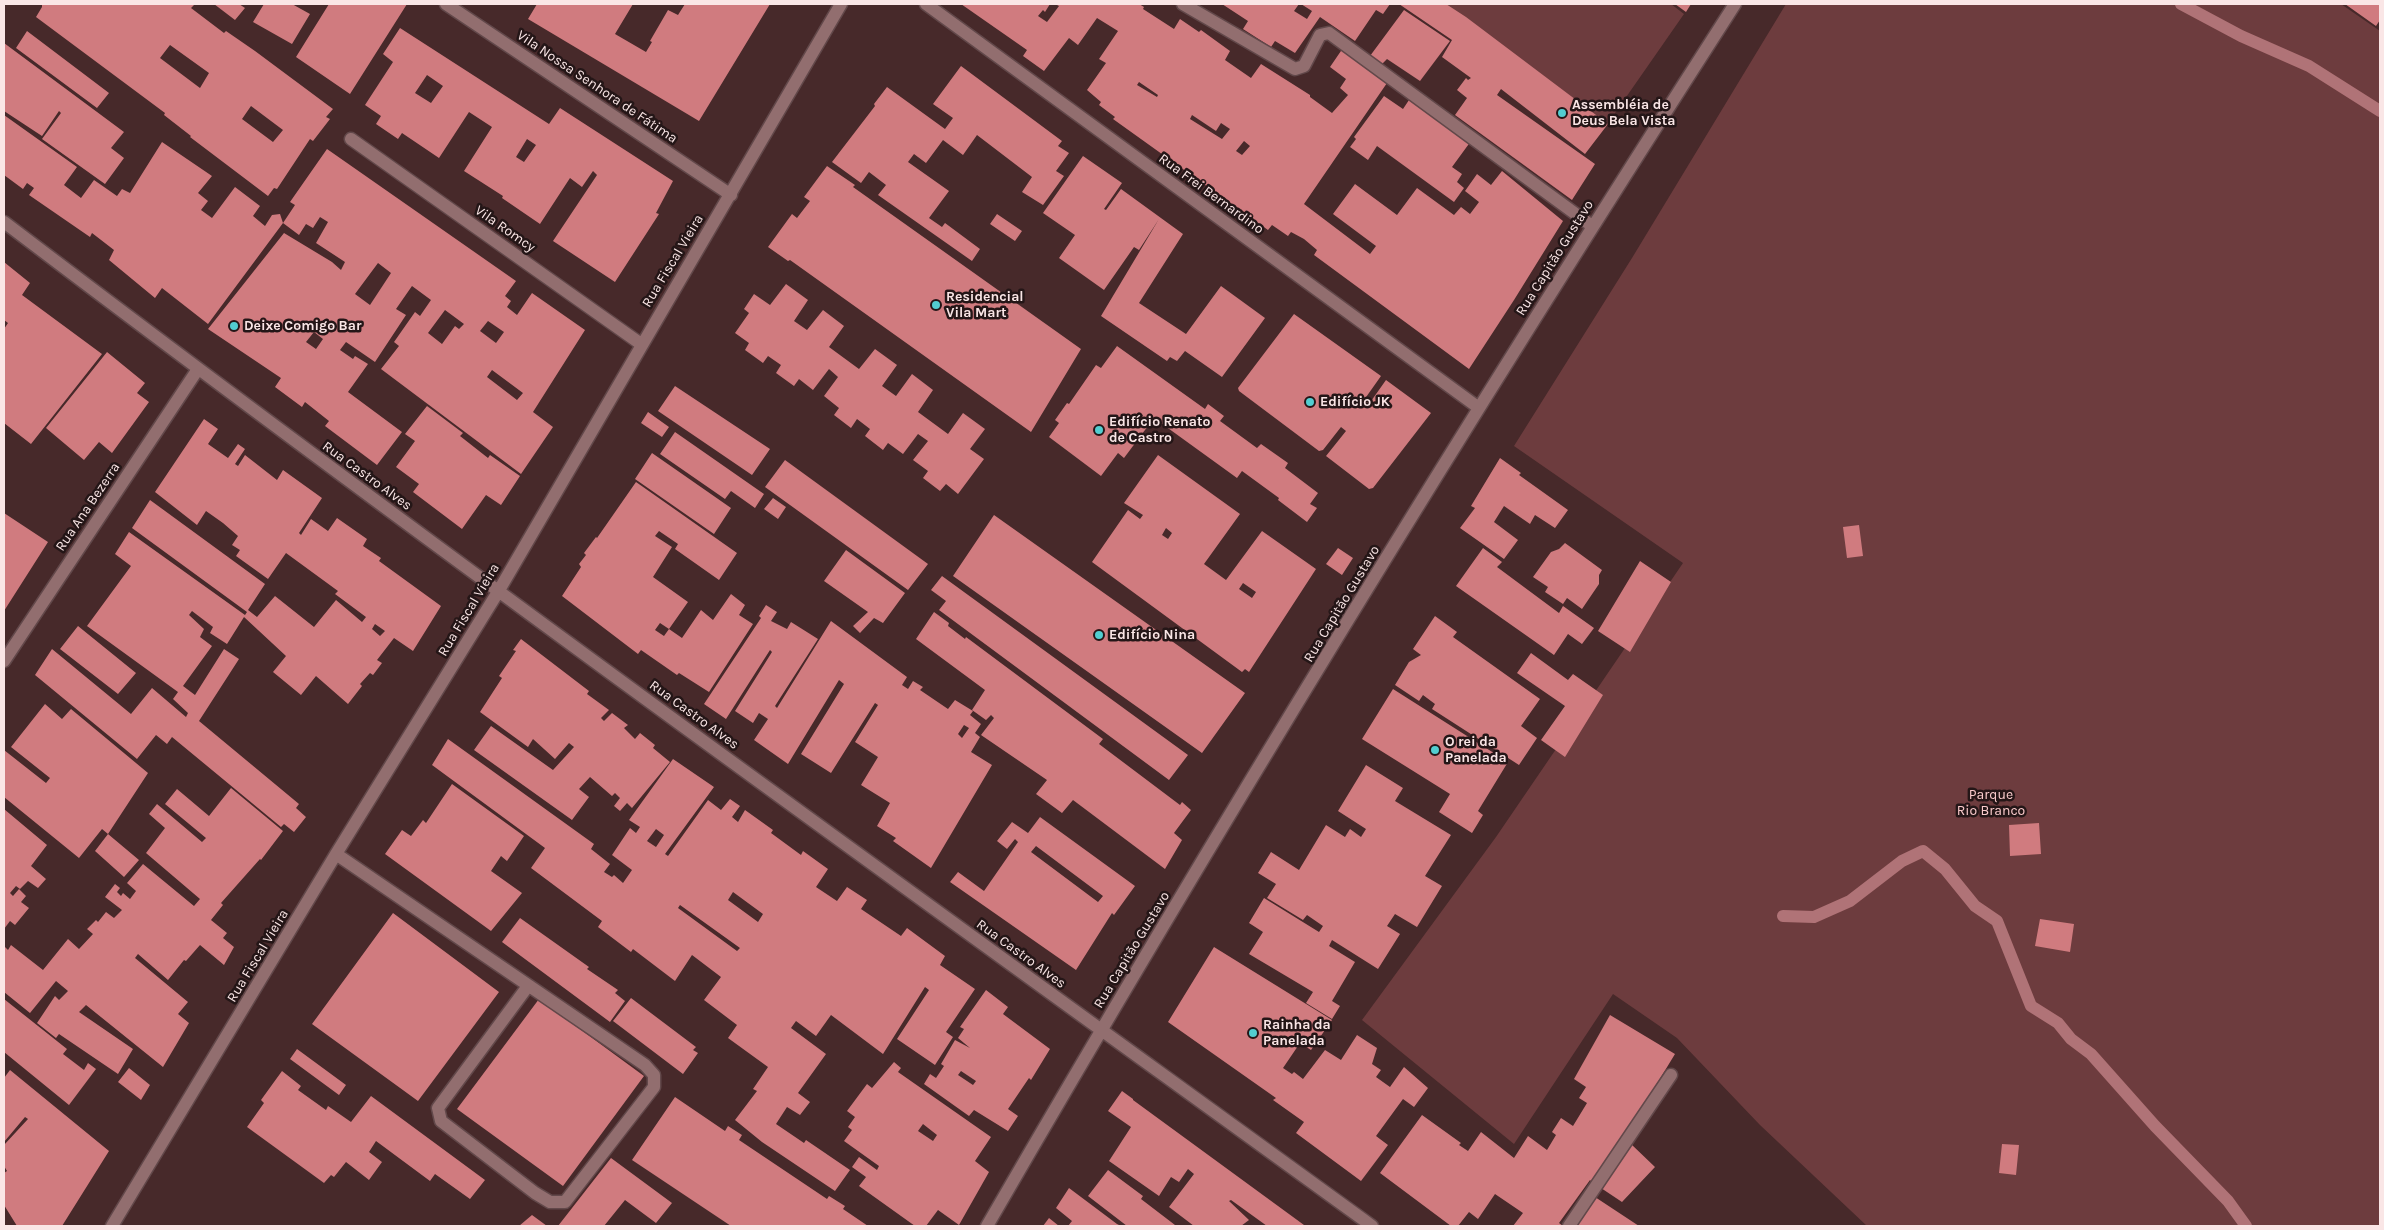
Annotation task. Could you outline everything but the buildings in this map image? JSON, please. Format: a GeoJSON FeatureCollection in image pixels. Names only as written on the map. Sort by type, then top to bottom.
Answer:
{"type":"FeatureCollection","features":[{"type":"Feature","properties":{"kind":"street","name":"Vila Nossa Senhora de Fátima"},"geometry":{"type":"LineString","coordinates":[[446,4],[731,195]]}},
{"type":"Feature","properties":{"kind":"street","name":"Rua Fiscal Vieira"},"geometry":{"type":"LineString","coordinates":[[112,1226],[336,854],[498,592],[841,4]]}},
{"type":"Feature","properties":{"kind":"street","name":"Rua Frei Bernardino"},"geometry":{"type":"LineString","coordinates":[[926,4],[1479,408]]}},
{"type":"Feature","properties":{"kind":"street"},"geometry":{"type":"LineString","coordinates":[[1184,4],[1295,69],[1304,66],[1320,35],[1329,33],[1592,226]]}},
{"type":"Feature","properties":{"kind":"street","name":"Rua Capitão Gustavo"},"geometry":{"type":"LineString","coordinates":[[987,1226],[1101,1030],[1479,408],[1592,226],[1735,4]]}},
{"type":"Feature","properties":{"kind":"street","name":"Vila Romcy"},"geometry":{"type":"LineString","coordinates":[[351,139],[641,344]]}},
{"type":"Feature","properties":{"kind":"street","name":"Rua Castro Alves"},"geometry":{"type":"LineString","coordinates":[[4,222],[498,592],[1372,1226]]}},
{"type":"Feature","properties":{"kind":"street","name":"Rua Ana Bezerra"},"geometry":{"type":"LineString","coordinates":[[4,661],[198,369]]}},
{"type":"Feature","properties":{"kind":"street"},"geometry":{"type":"LineString","coordinates":[[336,854],[645,1065],[654,1075],[654,1087],[565,1202],[550,1202],[535,1193],[441,1121],[438,1108],[528,986]]}},
{"type":"Feature","properties":{"kind":"street"},"geometry":{"type":"LineString","coordinates":[[1569,1226],[1672,1075]]}},
{"type":"Feature","properties":{"kind":"green space"},"geometry":{"type":"Polygon","coordinates":[[[1442,4],[1671,4],[1684,14],[1606,126],[1442,4]]]}},
{"type":"Feature","properties":{"kind":"green space","name":"Parque Rio Branco"},"geometry":{"type":"Polygon","coordinates":[[[1786,4],[2341,4],[2380,31],[2380,1226],[1867,1226],[1760,1125],[1677,1038],[1613,994],[1514,1144],[1362,1020],[1496,837],[1683,563],[1514,446],[1632,258],[1786,4]]]}},
{"type":"Feature","properties":{"kind":"waterway"},"geometry":{"type":"LineString","coordinates":[[2181,4],[2241,36],[2309,66],[2380,111]]}},
{"type":"Feature","properties":{"kind":"waterway"},"geometry":{"type":"LineString","coordinates":[[1783,916],[1814,917],[1850,901],[1902,861],[1923,851],[1945,869],[1975,906],[1997,921],[2031,1006],[2058,1023],[2071,1039],[2091,1054],[2155,1126],[2228,1201],[2246,1226]]}},
{"type":"Feature","properties":{"kind":"place","name":"Assembléia de Deus Bela Vista"},"geometry":{"type":"Point","coordinates":[1562,113]}},
{"type":"Feature","properties":{"kind":"place","name":"Residencial Vila Mart"},"geometry":{"type":"Point","coordinates":[936,305]}},
{"type":"Feature","properties":{"kind":"place","name":"Deixe Comigo Bar"},"geometry":{"type":"Point","coordinates":[234,326]}},
{"type":"Feature","properties":{"kind":"place","name":"Edifício JK"},"geometry":{"type":"Point","coordinates":[1310,402]}},
{"type":"Feature","properties":{"kind":"place","name":"Edifício Renato de Castro"},"geometry":{"type":"Point","coordinates":[1099,430]}},
{"type":"Feature","properties":{"kind":"place","name":"Edifício Nina"},"geometry":{"type":"Point","coordinates":[1099,635]}},
{"type":"Feature","properties":{"kind":"place","name":"O rei da Panelada"},"geometry":{"type":"Point","coordinates":[1435,750]}},
{"type":"Feature","properties":{"kind":"place","name":"Rainha da Panelada"},"geometry":{"type":"Point","coordinates":[1253,1033]}}]}
